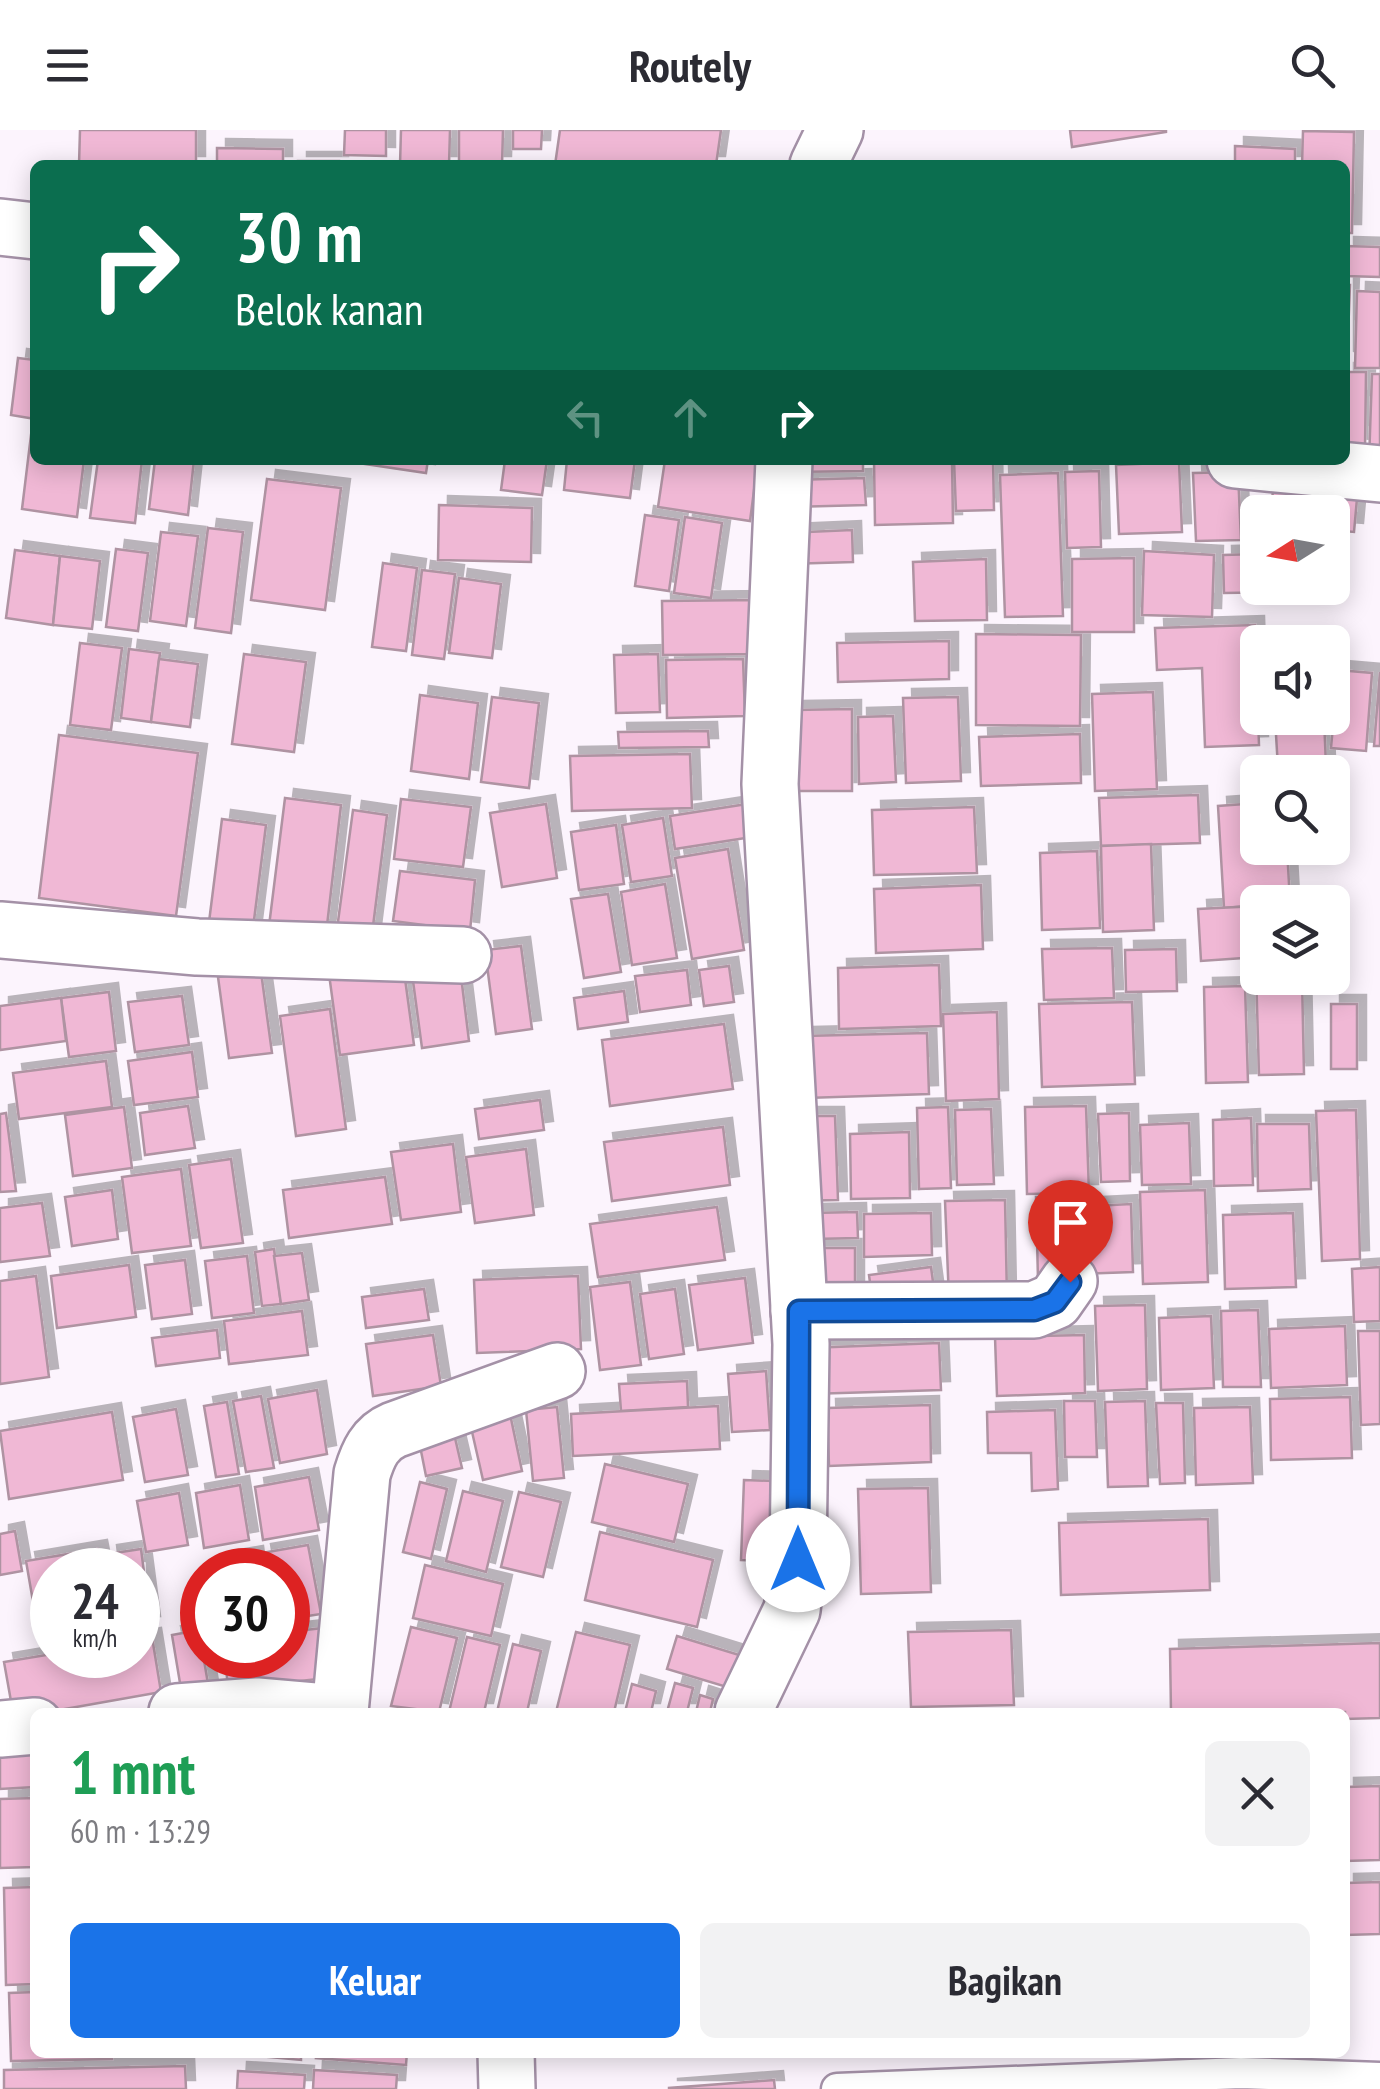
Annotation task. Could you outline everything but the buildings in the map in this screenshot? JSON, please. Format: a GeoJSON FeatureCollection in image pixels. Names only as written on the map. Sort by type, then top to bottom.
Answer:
{"type":"FeatureCollection","features":[{"type":"Feature","properties":{"kind":"street"},"geometry":{"type":"LineString","coordinates":[[820,160],[835,130]]}},
{"type":"Feature","properties":{"kind":"street"},"geometry":{"type":"LineString","coordinates":[[0,227],[30,231]]}},
{"type":"Feature","properties":{"kind":"street"},"geometry":{"type":"LineString","coordinates":[[745,1708],[792,1610],[798,1560],[799,1311],[770,784],[784,465]]}},
{"type":"Feature","properties":{"kind":"street"},"geometry":{"type":"LineString","coordinates":[[1287,465],[1380,474]]}},
{"type":"Feature","properties":{"kind":"street"},"geometry":{"type":"LineString","coordinates":[[0,930],[197,947],[463,955]]}},
{"type":"Feature","properties":{"kind":"street"},"geometry":{"type":"LineString","coordinates":[[799,1311],[1034,1310],[1055,1302],[1070,1282]]}},
{"type":"Feature","properties":{"kind":"street"},"geometry":{"type":"LineString","coordinates":[[340,1708],[362,1474],[381,1435],[558,1371]]}},
{"type":"Feature","properties":{"kind":"street"},"geometry":{"type":"LineString","coordinates":[[231,1708],[280,1708]]}},
{"type":"Feature","properties":{"kind":"street"},"geometry":{"type":"LineString","coordinates":[[0,1729],[30,1726]]}},
{"type":"Feature","properties":{"kind":"street"},"geometry":{"type":"LineString","coordinates":[[506,2058],[507,2089]]}},
{"type":"Feature","properties":{"kind":"lane"},"geometry":{"type":"LineString","coordinates":[[838,2089],[1242,2073],[1380,2078]]}},
{"type":"Feature","properties":{"kind":"route"},"geometry":{"type":"LineString","coordinates":[[798,1560],[799,1311],[1034,1310],[1055,1302],[1070,1282]]}}]}
